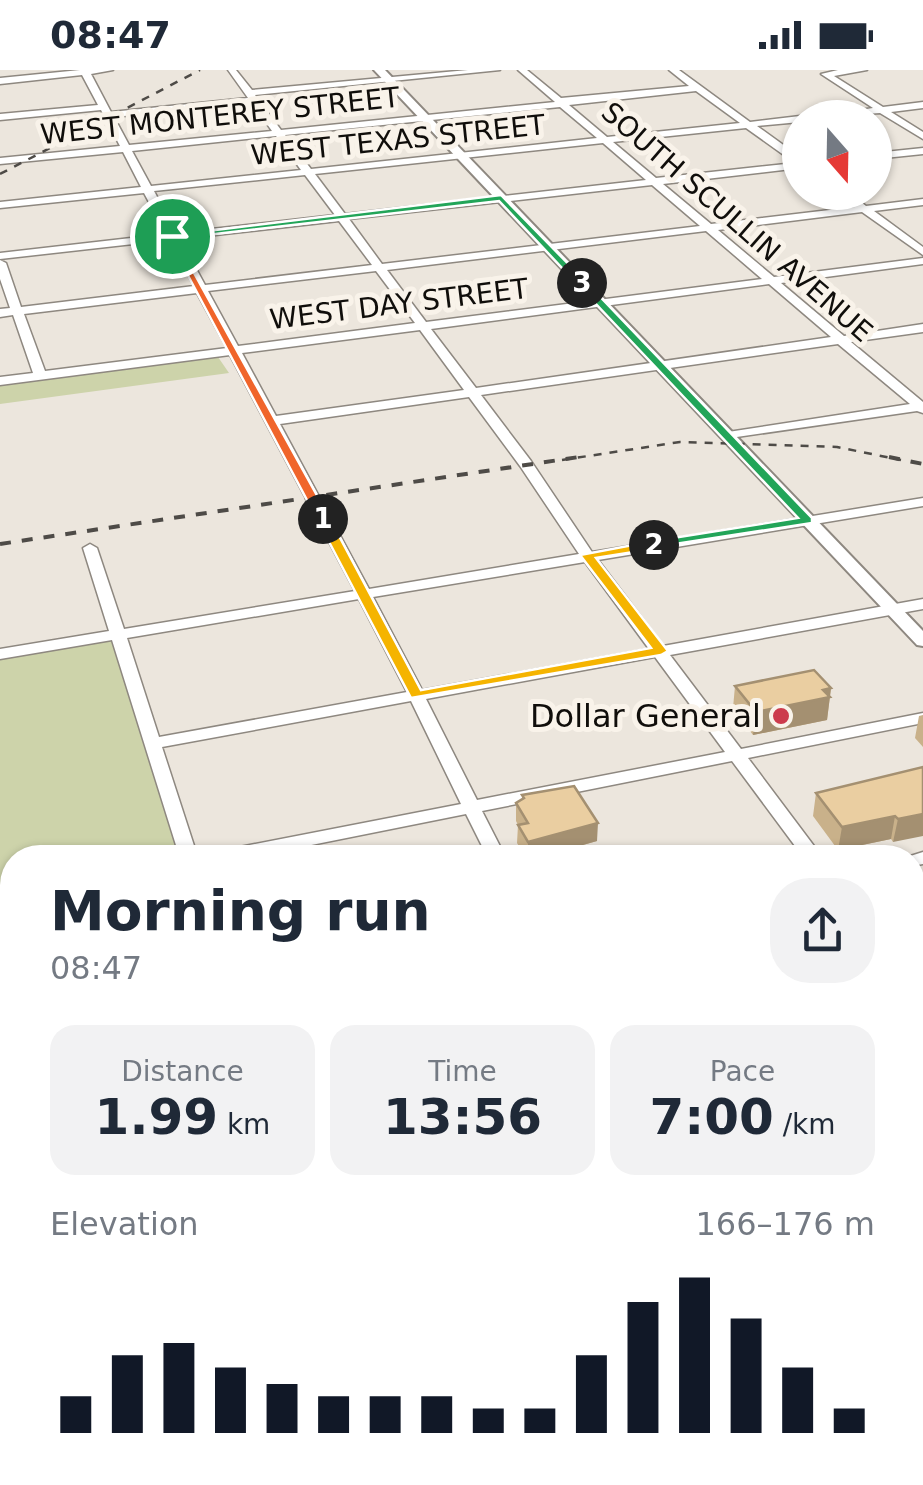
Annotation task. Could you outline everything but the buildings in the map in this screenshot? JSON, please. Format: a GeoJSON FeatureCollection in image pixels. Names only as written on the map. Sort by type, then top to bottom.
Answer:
{"type":"FeatureCollection","features":[{"type":"Feature","properties":{"kind":"main road"},"geometry":{"type":"LineString","coordinates":[[384,75],[923,641]]}},
{"type":"Feature","properties":{"kind":"street"},"geometry":{"type":"LineString","coordinates":[[0,81],[110,70]]}},
{"type":"Feature","properties":{"kind":"street"},"geometry":{"type":"LineString","coordinates":[[232,70],[804,845]]}},
{"type":"Feature","properties":{"kind":"street"},"geometry":{"type":"LineString","coordinates":[[0,117],[252,97],[384,75],[496,70]]}},
{"type":"Feature","properties":{"kind":"street","name":"SOUTH SCULLIN AVENUE"},"geometry":{"type":"LineString","coordinates":[[522,70],[922,407]]}},
{"type":"Feature","properties":{"kind":"street"},"geometry":{"type":"LineString","coordinates":[[672,70],[782,150]]}},
{"type":"Feature","properties":{"kind":"street"},"geometry":{"type":"LineString","coordinates":[[863,70],[826,74],[866,100]]}},
{"type":"Feature","properties":{"kind":"street"},"geometry":{"type":"LineString","coordinates":[[85,71],[364,594],[491,845]]}},
{"type":"Feature","properties":{"kind":"street","name":"WEST MONTEREY STREET"},"geometry":{"type":"LineString","coordinates":[[0,161],[697,88]]}},
{"type":"Feature","properties":{"kind":"street"},"geometry":{"type":"LineString","coordinates":[[892,109],[923,105]]}},
{"type":"Feature","properties":{"kind":"street"},"geometry":{"type":"LineString","coordinates":[[892,116],[923,136]]}},
{"type":"Feature","properties":{"kind":"street","name":"WEST TEXAS STREET"},"geometry":{"type":"LineString","coordinates":[[0,205],[782,121]]}},
{"type":"Feature","properties":{"kind":"street"},"geometry":{"type":"LineString","coordinates":[[892,154],[923,151]]}},
{"type":"Feature","properties":{"kind":"street"},"geometry":{"type":"LineString","coordinates":[[40,376],[0,259],[782,165]]}},
{"type":"Feature","properties":{"kind":"street"},"geometry":{"type":"LineString","coordinates":[[892,206],[923,202]]}},
{"type":"Feature","properties":{"kind":"street"},"geometry":{"type":"LineString","coordinates":[[0,313],[856,210]]}},
{"type":"Feature","properties":{"kind":"street"},"geometry":{"type":"LineString","coordinates":[[865,210],[923,252]]}},
{"type":"Feature","properties":{"kind":"street","name":"WEST DAY STREET"},"geometry":{"type":"LineString","coordinates":[[0,381],[923,261]]}},
{"type":"Feature","properties":{"kind":"street"},"geometry":{"type":"LineString","coordinates":[[271,420],[923,328]]}},
{"type":"Feature","properties":{"kind":"street"},"geometry":{"type":"LineString","coordinates":[[728,436],[922,407]]}},
{"type":"Feature","properties":{"kind":"street"},"geometry":{"type":"LineString","coordinates":[[0,654],[923,502]]}},
{"type":"Feature","properties":{"kind":"street"},"geometry":{"type":"LineString","coordinates":[[90,548],[185,845]]}},
{"type":"Feature","properties":{"kind":"street"},"geometry":{"type":"LineString","coordinates":[[154,743],[923,604]]}},
{"type":"Feature","properties":{"kind":"street"},"geometry":{"type":"LineString","coordinates":[[280,845],[923,718]]}},
{"type":"Feature","properties":{"kind":"green space"},"geometry":{"type":"Polygon","coordinates":[[[218,357],[229,373],[0,404],[0,386],[218,357]]]}},
{"type":"Feature","properties":{"kind":"green space"},"geometry":{"type":"Polygon","coordinates":[[[112,639],[177,845],[0,845],[0,658],[112,639]]]}},
{"type":"Feature","properties":{"kind":"railway"},"geometry":{"type":"LineString","coordinates":[[0,174],[200,70]]}},
{"type":"Feature","properties":{"kind":"railway"},"geometry":{"type":"LineString","coordinates":[[562,460],[680,442],[837,447],[901,460]]}},
{"type":"Feature","properties":{"kind":"railway"},"geometry":{"type":"LineString","coordinates":[[0,544],[579,457]]}},
{"type":"Feature","properties":{"kind":"railway"},"geometry":{"type":"LineString","coordinates":[[889,457],[923,464]]}},
{"type":"Feature","properties":{"kind":"place","name":"Dollar General"},"geometry":{"type":"Point","coordinates":[781,716]}},
{"type":"Feature","properties":{"kind":"route"},"geometry":{"type":"LineString","coordinates":[[501,198],[808,520],[587,555],[661,651],[416,695],[172,236],[501,198]]}}]}
